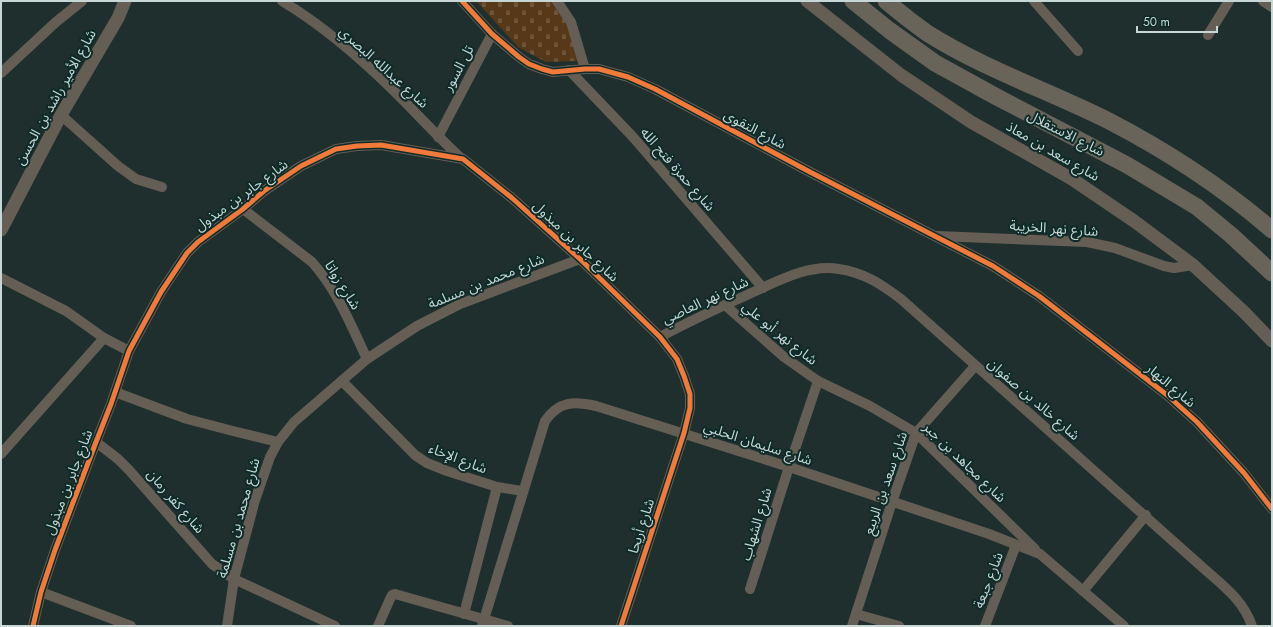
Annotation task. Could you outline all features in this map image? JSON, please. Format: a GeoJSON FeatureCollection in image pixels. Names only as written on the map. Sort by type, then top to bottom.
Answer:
{"type":"FeatureCollection","features":[{"type":"Feature","properties":{"kind":"highway","name":"شارع الاستقلال"},"geometry":{"type":"LineString","coordinates":[[853,1],[889,30],[936,63],[995,96],[1128,165],[1190,203],[1230,235],[1272,273]]}},
{"type":"Feature","properties":{"kind":"highway","name":"شارع الاستقلال"},"geometry":{"type":"LineString","coordinates":[[886,1],[926,32],[954,48],[1108,121],[1172,156],[1249,210],[1272,230]]}},
{"type":"Feature","properties":{"kind":"street"},"geometry":{"type":"LineString","coordinates":[[1,73],[56,22],[82,1]]}},
{"type":"Feature","properties":{"kind":"street","name":"شارع الأمير راشد بن الحسن"},"geometry":{"type":"LineString","coordinates":[[1,230],[61,115],[118,18],[125,1]]}},
{"type":"Feature","properties":{"kind":"street","name":"شارع عبدالله البصري"},"geometry":{"type":"LineString","coordinates":[[282,1],[295,4],[364,64],[399,96],[438,137],[463,159]]}},
{"type":"Feature","properties":{"kind":"street","name":"شارع التقوى"},"geometry":{"type":"LineString","coordinates":[[462,1],[492,34],[529,64],[542,70],[553,72],[599,69],[613,72],[655,89],[993,266],[1039,296]]}},
{"type":"Feature","properties":{"kind":"street"},"geometry":{"type":"LineString","coordinates":[[557,1],[571,22],[585,69]]}},
{"type":"Feature","properties":{"kind":"street","name":"شارع سعد بن معاذ"},"geometry":{"type":"LineString","coordinates":[[807,1],[901,75],[971,122],[1102,198],[1193,265],[1244,312],[1272,341]]}},
{"type":"Feature","properties":{"kind":"street"},"geometry":{"type":"LineString","coordinates":[[1034,1],[1078,51]]}},
{"type":"Feature","properties":{"kind":"street"},"geometry":{"type":"LineString","coordinates":[[1208,35],[1229,1]]}},
{"type":"Feature","properties":{"kind":"street","name":"تل السور"},"geometry":{"type":"LineString","coordinates":[[438,137],[492,34]]}},
{"type":"Feature","properties":{"kind":"street","name":"شارع حمزة فتح الله"},"geometry":{"type":"LineString","coordinates":[[570,70],[633,138],[763,288]]}},
{"type":"Feature","properties":{"kind":"street"},"geometry":{"type":"LineString","coordinates":[[61,115],[118,166],[136,179],[162,187]]}},
{"type":"Feature","properties":{"kind":"street","name":"شارع جابر بن مبذول"},"geometry":{"type":"LineString","coordinates":[[33,626],[55,550],[129,351],[161,292],[187,253],[198,242],[243,210],[264,191],[301,166],[336,149],[381,145],[463,159],[533,216],[580,259],[660,337],[676,359],[690,394],[690,408],[684,433]]}},
{"type":"Feature","properties":{"kind":"street","name":"شارع زواتا"},"geometry":{"type":"LineString","coordinates":[[243,210],[312,262],[321,272],[344,309],[367,359]]}},
{"type":"Feature","properties":{"kind":"street","name":"شارع نهر الخريبة"},"geometry":{"type":"LineString","coordinates":[[934,236],[1087,242],[1115,248],[1164,266],[1174,268],[1193,265]]}},
{"type":"Feature","properties":{"kind":"street","name":"شارع محمد بن مسلمة"},"geometry":{"type":"LineString","coordinates":[[228,626],[234,579],[255,500],[270,457],[278,442],[294,422],[367,359],[417,326],[460,304],[580,259]]}},
{"type":"Feature","properties":{"kind":"street","name":"شارع خالد بن صفوان"},"geometry":{"type":"LineString","coordinates":[[763,288],[793,275],[824,268],[838,268],[860,274],[871,278],[882,285],[901,300],[1146,516],[1237,598],[1249,616],[1252,626]]}},
{"type":"Feature","properties":{"kind":"street"},"geometry":{"type":"LineString","coordinates":[[1,278],[66,311],[104,338],[129,351]]}},
{"type":"Feature","properties":{"kind":"street","name":"شارع نهر العاصي"},"geometry":{"type":"LineString","coordinates":[[660,337],[688,322],[763,288]]}},
{"type":"Feature","properties":{"kind":"street","name":"شارع النهار"},"geometry":{"type":"LineString","coordinates":[[1039,296],[1172,399],[1197,422],[1244,473],[1272,509]]}},
{"type":"Feature","properties":{"kind":"street","name":"شارع نهر أبو علي"},"geometry":{"type":"LineString","coordinates":[[725,305],[784,356],[818,381]]}},
{"type":"Feature","properties":{"kind":"street"},"geometry":{"type":"LineString","coordinates":[[1,454],[104,338]]}},
{"type":"Feature","properties":{"kind":"street","name":"شارع سعد بن الربيع"},"geometry":{"type":"LineString","coordinates":[[852,626],[916,433],[975,366]]}},
{"type":"Feature","properties":{"kind":"street","name":"شارع الإخاء"},"geometry":{"type":"LineString","coordinates":[[342,381],[415,455],[426,463],[498,487],[523,491]]}},
{"type":"Feature","properties":{"kind":"street","name":"شارع مجاهد بن جبر"},"geometry":{"type":"LineString","coordinates":[[818,381],[870,406],[916,433],[1040,554]]}},
{"type":"Feature","properties":{"kind":"street","name":"شارع الشهاب"},"geometry":{"type":"LineString","coordinates":[[750,589],[818,381]]}},
{"type":"Feature","properties":{"kind":"street"},"geometry":{"type":"LineString","coordinates":[[115,392],[188,419],[278,442]]}},
{"type":"Feature","properties":{"kind":"street","name":"شارع سليمان الحلبي"},"geometry":{"type":"LineString","coordinates":[[483,622],[545,422],[550,414],[557,409],[564,405],[573,403],[590,405],[684,433],[989,534],[1040,554],[1123,625]]}},
{"type":"Feature","properties":{"kind":"street","name":"شارع أريحا"},"geometry":{"type":"LineString","coordinates":[[621,626],[684,433]]}},
{"type":"Feature","properties":{"kind":"street","name":"شارع كفر رمان"},"geometry":{"type":"LineString","coordinates":[[96,442],[118,459],[138,479],[212,564],[234,579],[335,626]]}},
{"type":"Feature","properties":{"kind":"street"},"geometry":{"type":"LineString","coordinates":[[464,614],[498,487]]}},
{"type":"Feature","properties":{"kind":"street"},"geometry":{"type":"LineString","coordinates":[[1083,591],[1146,516]]}},
{"type":"Feature","properties":{"kind":"street","name":"شارع جبعة"},"geometry":{"type":"LineString","coordinates":[[986,626],[1016,545]]}},
{"type":"Feature","properties":{"kind":"street"},"geometry":{"type":"LineString","coordinates":[[42,592],[131,626]]}},
{"type":"Feature","properties":{"kind":"street"},"geometry":{"type":"LineString","coordinates":[[378,626],[392,595],[398,594],[464,614],[483,622],[508,626]]}},
{"type":"Feature","properties":{"kind":"street"},"geometry":{"type":"LineString","coordinates":[[856,614],[899,626]]}},
{"type":"Feature","properties":{"kind":"green space"},"geometry":{"type":"Polygon","coordinates":[[[476,1],[562,1],[579,61],[546,62],[518,47],[476,1]]]}},
{"type":"Feature","properties":{"kind":"cycle path"},"geometry":{"type":"LineString","coordinates":[[462,1],[492,34],[529,64],[553,72],[599,69],[628,77],[655,89],[810,172],[993,266],[1039,296],[1167,395],[1197,422],[1244,473],[1272,509]]}},
{"type":"Feature","properties":{"kind":"cycle path"},"geometry":{"type":"LineString","coordinates":[[33,626],[41,592],[55,550],[111,404],[129,351],[161,292],[187,253],[198,242],[243,209],[264,191],[301,166],[336,149],[381,145],[463,159],[512,198],[580,259],[660,337],[677,359],[690,394],[690,408],[684,433],[621,626]]}}]}
